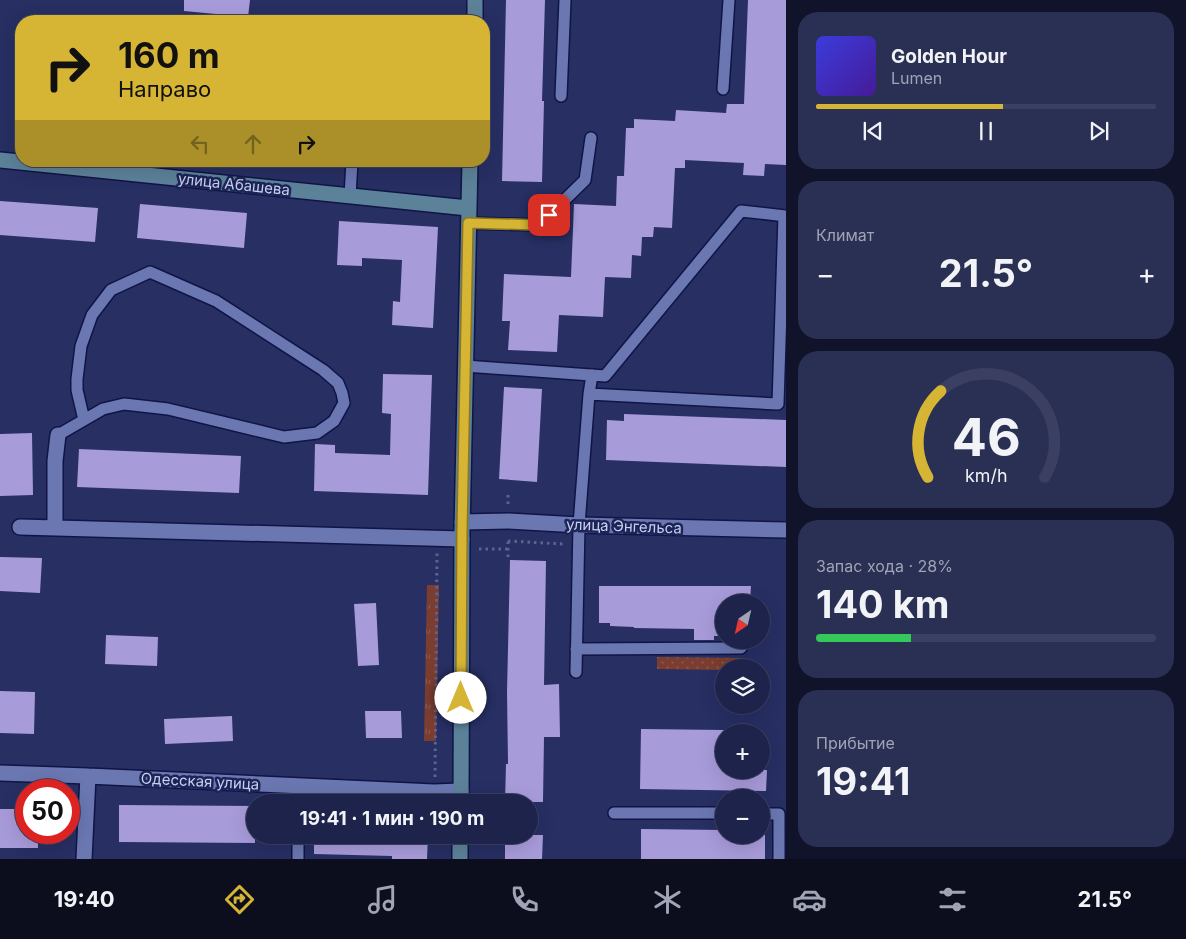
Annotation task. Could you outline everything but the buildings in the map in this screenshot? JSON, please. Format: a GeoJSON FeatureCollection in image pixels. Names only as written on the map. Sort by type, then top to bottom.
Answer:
{"type":"FeatureCollection","features":[{"type":"Feature","properties":{"kind":"main road"},"geometry":{"type":"LineString","coordinates":[[475,0],[475,15]]}},
{"type":"Feature","properties":{"kind":"main road","name":"улица Абашева"},"geometry":{"type":"LineString","coordinates":[[0,160],[15,161]]}},
{"type":"Feature","properties":{"kind":"main road","name":"улица Абашева"},"geometry":{"type":"LineString","coordinates":[[109,167],[350,196],[468,216]]}},
{"type":"Feature","properties":{"kind":"main road"},"geometry":{"type":"LineString","coordinates":[[461,794],[462,522],[470,167]]}},
{"type":"Feature","properties":{"kind":"main road"},"geometry":{"type":"LineString","coordinates":[[460,844],[460,859]]}},
{"type":"Feature","properties":{"kind":"street"},"geometry":{"type":"LineString","coordinates":[[56,528],[55,460],[58,434]]}},
{"type":"Feature","properties":{"kind":"street","name":"улица Энгельса"},"geometry":{"type":"LineString","coordinates":[[462,522],[508,520],[579,525],[786,530]]}},
{"type":"Feature","properties":{"kind":"street"},"geometry":{"type":"LineString","coordinates":[[20,528],[462,539]]}},
{"type":"Feature","properties":{"kind":"street","name":"Одесская улица"},"geometry":{"type":"LineString","coordinates":[[0,774],[88,776],[445,794]]}},
{"type":"Feature","properties":{"kind":"street"},"geometry":{"type":"LineString","coordinates":[[84,859],[88,776]]}},
{"type":"Feature","properties":{"kind":"lane"},"geometry":{"type":"LineString","coordinates":[[560,96],[565,0]]}},
{"type":"Feature","properties":{"kind":"lane"},"geometry":{"type":"LineString","coordinates":[[723,89],[729,0]]}},
{"type":"Feature","properties":{"kind":"lane"},"geometry":{"type":"LineString","coordinates":[[468,216],[540,225],[585,180],[592,138]]}},
{"type":"Feature","properties":{"kind":"lane"},"geometry":{"type":"LineString","coordinates":[[350,196],[352,167]]}},
{"type":"Feature","properties":{"kind":"lane"},"geometry":{"type":"LineString","coordinates":[[465,366],[605,376],[741,211],[785,216],[778,404],[589,394]]}},
{"type":"Feature","properties":{"kind":"lane"},"geometry":{"type":"LineString","coordinates":[[58,434],[84,420],[103,409],[124,404],[168,409],[284,436],[317,433],[334,421],[344,403],[338,383],[323,370],[216,301],[150,272],[111,290],[92,315],[81,346],[76,390],[84,420]]}},
{"type":"Feature","properties":{"kind":"lane"},"geometry":{"type":"LineString","coordinates":[[576,672],[579,525],[592,375]]}},
{"type":"Feature","properties":{"kind":"lane"},"geometry":{"type":"LineString","coordinates":[[576,649],[715,648]]}},
{"type":"Feature","properties":{"kind":"lane"},"geometry":{"type":"LineString","coordinates":[[614,813],[715,813]]}},
{"type":"Feature","properties":{"kind":"lane"},"geometry":{"type":"LineString","coordinates":[[770,814],[779,814],[779,859]]}},
{"type":"Feature","properties":{"kind":"lane"},"geometry":{"type":"LineString","coordinates":[[298,844],[298,859]]}},
{"type":"Feature","properties":{"kind":"path"},"geometry":{"type":"LineString","coordinates":[[508,542],[579,545]]}},
{"type":"Feature","properties":{"kind":"path"},"geometry":{"type":"LineString","coordinates":[[434,792],[436,548]]}},
{"type":"Feature","properties":{"kind":"green space"},"geometry":{"type":"Polygon","coordinates":[[[427,585],[439,585],[436,741],[424,741],[427,585]]]}},
{"type":"Feature","properties":{"kind":"green space"},"geometry":{"type":"Polygon","coordinates":[[[657,657],[743,658],[715,659],[715,670],[657,669],[657,657]]]}},
{"type":"Feature","properties":{"kind":"route"},"geometry":{"type":"LineString","coordinates":[[461,698],[468,223],[540,225],[549,215]]}}]}
